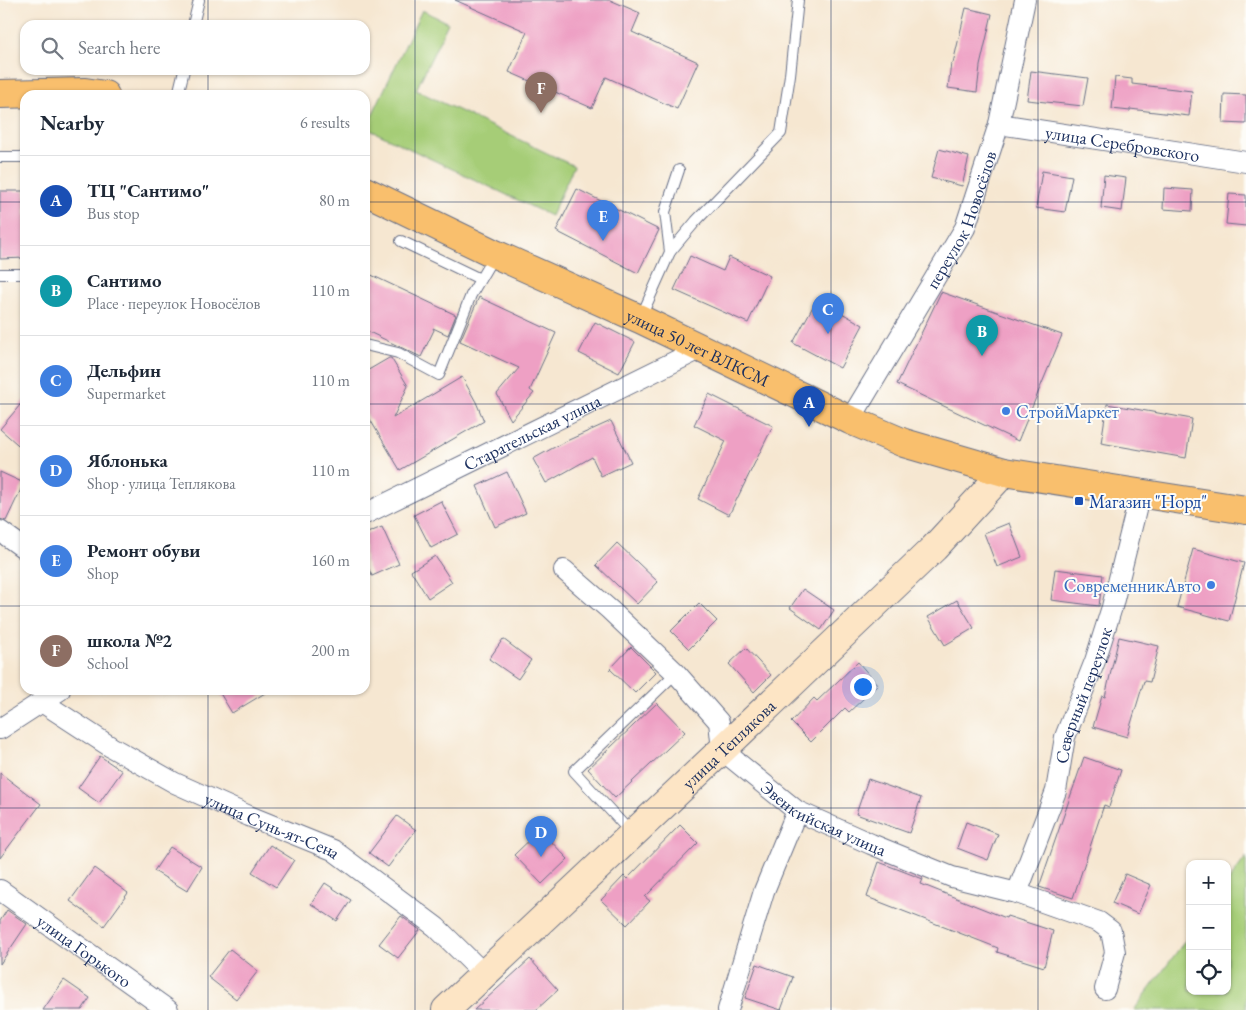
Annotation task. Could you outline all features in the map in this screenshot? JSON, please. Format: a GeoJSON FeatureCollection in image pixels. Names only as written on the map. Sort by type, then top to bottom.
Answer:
{"type":"FeatureCollection","features":[{"type":"Feature","properties":{"kind":"main road"},"geometry":{"type":"LineString","coordinates":[[0,94],[20,94]]}},
{"type":"Feature","properties":{"kind":"main road","name":"улица 50 лет ВЛКСМ"},"geometry":{"type":"LineString","coordinates":[[370,193],[495,254],[640,319],[850,420],[904,443],[1004,472],[1246,510]]}},
{"type":"Feature","properties":{"kind":"main road","name":"улица Теплякова"},"geometry":{"type":"LineString","coordinates":[[446,1010],[934,548],[1004,472]]}},
{"type":"Feature","properties":{"kind":"street","name":"переулок Новосёлов"},"geometry":{"type":"LineString","coordinates":[[850,420],[965,228],[1000,124],[1025,0]]}},
{"type":"Feature","properties":{"kind":"street","name":"улица Серебровского"},"geometry":{"type":"LineString","coordinates":[[1000,124],[1246,162]]}},
{"type":"Feature","properties":{"kind":"street","name":"Старательская улица"},"geometry":{"type":"LineString","coordinates":[[370,512],[700,349]]}},
{"type":"Feature","properties":{"kind":"street","name":"Северный переулок"},"geometry":{"type":"LineString","coordinates":[[1017,893],[1056,792],[1065,737],[1095,661],[1112,606],[1140,494]]}},
{"type":"Feature","properties":{"kind":"street"},"geometry":{"type":"LineString","coordinates":[[0,531],[20,545]]}},
{"type":"Feature","properties":{"kind":"street"},"geometry":{"type":"LineString","coordinates":[[564,570],[610,610],[676,673],[719,722],[722,750]]}},
{"type":"Feature","properties":{"kind":"street"},"geometry":{"type":"LineString","coordinates":[[0,729],[52,695]]}},
{"type":"Feature","properties":{"kind":"street","name":"улица Сунь-ят-Сена"},"geometry":{"type":"LineString","coordinates":[[42,702],[111,747],[175,783],[333,850],[436,927],[485,974]]}},
{"type":"Feature","properties":{"kind":"street","name":"Эвенкийская улица"},"geometry":{"type":"LineString","coordinates":[[722,750],[797,810],[871,844],[952,877],[1017,893],[1099,922],[1111,932],[1114,952],[1105,989]]}},
{"type":"Feature","properties":{"kind":"street"},"geometry":{"type":"LineString","coordinates":[[728,1010],[764,891],[797,810]]}},
{"type":"Feature","properties":{"kind":"street","name":"улица Горького"},"geometry":{"type":"LineString","coordinates":[[0,890],[168,1010]]}},
{"type":"Feature","properties":{"kind":"lane"},"geometry":{"type":"LineString","coordinates":[[194,20],[199,0]]}},
{"type":"Feature","properties":{"kind":"lane"},"geometry":{"type":"LineString","coordinates":[[640,319],[670,252],[696,221],[781,133],[790,75],[798,0]]}},
{"type":"Feature","properties":{"kind":"lane"},"geometry":{"type":"LineString","coordinates":[[179,90],[183,75]]}},
{"type":"Feature","properties":{"kind":"lane"},"geometry":{"type":"LineString","coordinates":[[0,157],[20,157]]}},
{"type":"Feature","properties":{"kind":"lane"},"geometry":{"type":"LineString","coordinates":[[670,252],[665,212],[679,170]]}},
{"type":"Feature","properties":{"kind":"lane"},"geometry":{"type":"LineString","coordinates":[[401,241],[480,279]]}},
{"type":"Feature","properties":{"kind":"lane"},"geometry":{"type":"LineString","coordinates":[[370,345],[398,353],[438,375],[472,295],[495,254]]}},
{"type":"Feature","properties":{"kind":"lane"},"geometry":{"type":"LineString","coordinates":[[0,274],[20,274]]}},
{"type":"Feature","properties":{"kind":"lane"},"geometry":{"type":"LineString","coordinates":[[632,835],[574,771],[676,673]]}},
{"type":"Feature","properties":{"kind":"green space"},"geometry":{"type":"Polygon","coordinates":[[[422,10],[448,23],[416,90],[574,166],[551,216],[370,130],[370,120],[422,10]]]}},
{"type":"Feature","properties":{"kind":"green space"},"geometry":{"type":"Polygon","coordinates":[[[1246,857],[1246,1010],[1134,1010],[1186,939],[1186,995],[1231,995],[1231,878],[1246,857]]]}},
{"type":"Feature","properties":{"kind":"building"},"geometry":{"type":"Polygon","coordinates":[[[455,0],[610,0],[640,13],[632,32],[698,62],[677,109],[606,77],[592,108],[509,72],[527,32],[455,0]]]}},
{"type":"Feature","properties":{"kind":"building"},"geometry":{"type":"Polygon","coordinates":[[[966,8],[992,14],[980,66],[977,92],[948,88],[951,63],[953,63],[966,8]]]}},
{"type":"Feature","properties":{"kind":"building"},"geometry":{"type":"Polygon","coordinates":[[[1031,71],[1088,78],[1083,106],[1027,100],[1031,71]]]}},
{"type":"Feature","properties":{"kind":"building"},"geometry":{"type":"Polygon","coordinates":[[[1115,77],[1132,79],[1132,84],[1192,91],[1189,116],[1130,109],[1130,111],[1112,109],[1115,77]]]}},
{"type":"Feature","properties":{"kind":"building"},"geometry":{"type":"Polygon","coordinates":[[[1224,94],[1246,95],[1246,124],[1223,123],[1224,94]]]}},
{"type":"Feature","properties":{"kind":"building"},"geometry":{"type":"Polygon","coordinates":[[[939,149],[969,157],[962,186],[931,178],[939,149]]]}},
{"type":"Feature","properties":{"kind":"building"},"geometry":{"type":"Polygon","coordinates":[[[1042,171],[1072,176],[1065,212],[1036,208],[1042,171]]]}},
{"type":"Feature","properties":{"kind":"building"},"geometry":{"type":"Polygon","coordinates":[[[1104,175],[1126,178],[1122,211],[1101,208],[1104,175]]]}},
{"type":"Feature","properties":{"kind":"building"},"geometry":{"type":"Polygon","coordinates":[[[1164,188],[1193,190],[1192,211],[1163,209],[1164,188]]]}},
{"type":"Feature","properties":{"kind":"building"},"geometry":{"type":"Polygon","coordinates":[[[577,189],[659,230],[638,273],[556,231],[577,189]]]}},
{"type":"Feature","properties":{"kind":"building"},"geometry":{"type":"Polygon","coordinates":[[[0,191],[20,191],[20,258],[0,259],[0,191]]]}},
{"type":"Feature","properties":{"kind":"building"},"geometry":{"type":"Polygon","coordinates":[[[1229,194],[1246,195],[1246,226],[1226,224],[1229,194]]]}},
{"type":"Feature","properties":{"kind":"building"},"geometry":{"type":"Polygon","coordinates":[[[690,256],[723,271],[729,257],[770,276],[748,323],[674,290],[690,256]]]}},
{"type":"Feature","properties":{"kind":"building"},"geometry":{"type":"Polygon","coordinates":[[[370,274],[456,315],[448,335],[433,328],[434,330],[421,357],[370,332],[370,274]]]}},
{"type":"Feature","properties":{"kind":"building"},"geometry":{"type":"Polygon","coordinates":[[[941,292],[1062,335],[1018,441],[897,384],[941,292]]]}},
{"type":"Feature","properties":{"kind":"building"},"geometry":{"type":"Polygon","coordinates":[[[479,297],[556,333],[530,390],[534,393],[511,420],[497,394],[519,368],[460,341],[479,297]]]}},
{"type":"Feature","properties":{"kind":"building"},"geometry":{"type":"Polygon","coordinates":[[[817,299],[863,325],[840,368],[793,343],[817,299]]]}},
{"type":"Feature","properties":{"kind":"building"},"geometry":{"type":"Polygon","coordinates":[[[595,322],[635,342],[619,373],[579,353],[595,322]]]}},
{"type":"Feature","properties":{"kind":"building"},"geometry":{"type":"Polygon","coordinates":[[[391,358],[408,386],[393,418],[462,377],[484,421],[400,470],[370,419],[370,369],[391,358]]]}},
{"type":"Feature","properties":{"kind":"building"},"geometry":{"type":"Polygon","coordinates":[[[709,394],[773,426],[729,515],[698,499],[726,441],[694,425],[709,394]]]}},
{"type":"Feature","properties":{"kind":"building"},"geometry":{"type":"Polygon","coordinates":[[[1107,404],[1192,419],[1186,458],[1101,443],[1107,404]]]}},
{"type":"Feature","properties":{"kind":"building"},"geometry":{"type":"Polygon","coordinates":[[[20,405],[20,447],[0,429],[20,405]]]}},
{"type":"Feature","properties":{"kind":"building"},"geometry":{"type":"Polygon","coordinates":[[[611,421],[631,462],[601,476],[592,457],[546,483],[533,459],[562,443],[611,421]]]}},
{"type":"Feature","properties":{"kind":"building"},"geometry":{"type":"Polygon","coordinates":[[[0,472],[20,481],[20,491],[6,521],[0,519],[0,472]]]}},
{"type":"Feature","properties":{"kind":"building"},"geometry":{"type":"Polygon","coordinates":[[[507,472],[526,513],[495,527],[477,486],[507,472]]]}},
{"type":"Feature","properties":{"kind":"building"},"geometry":{"type":"Polygon","coordinates":[[[441,501],[458,534],[431,548],[414,515],[441,501]]]}},
{"type":"Feature","properties":{"kind":"building"},"geometry":{"type":"Polygon","coordinates":[[[1009,523],[1022,557],[997,567],[984,533],[1009,523]]]}},
{"type":"Feature","properties":{"kind":"building"},"geometry":{"type":"Polygon","coordinates":[[[382,527],[399,564],[372,576],[370,572],[370,532],[382,527]]]}},
{"type":"Feature","properties":{"kind":"building"},"geometry":{"type":"Polygon","coordinates":[[[617,543],[658,582],[637,604],[596,565],[617,543]]]}},
{"type":"Feature","properties":{"kind":"building","name":"СовременникАвто"},"geometry":{"type":"Polygon","coordinates":[[[1193,549],[1244,563],[1229,621],[1177,607],[1193,549]]]}},
{"type":"Feature","properties":{"kind":"building"},"geometry":{"type":"Polygon","coordinates":[[[435,556],[452,582],[428,598],[411,571],[435,556]]]}},
{"type":"Feature","properties":{"kind":"building"},"geometry":{"type":"Polygon","coordinates":[[[1055,569],[1103,575],[1099,606],[1051,600],[1055,569]]]}},
{"type":"Feature","properties":{"kind":"building"},"geometry":{"type":"Polygon","coordinates":[[[803,589],[834,610],[821,630],[790,608],[803,589]]]}},
{"type":"Feature","properties":{"kind":"building"},"geometry":{"type":"Polygon","coordinates":[[[957,600],[974,628],[945,645],[928,617],[957,600]]]}},
{"type":"Feature","properties":{"kind":"building"},"geometry":{"type":"Polygon","coordinates":[[[699,603],[717,621],[689,649],[671,631],[699,603]]]}},
{"type":"Feature","properties":{"kind":"building"},"geometry":{"type":"Polygon","coordinates":[[[1119,637],[1159,646],[1150,682],[1144,681],[1127,737],[1093,727],[1102,696],[1105,697],[1119,637]]]}},
{"type":"Feature","properties":{"kind":"building"},"geometry":{"type":"Polygon","coordinates":[[[503,639],[531,660],[518,679],[489,659],[503,639]]]}},
{"type":"Feature","properties":{"kind":"building"},"geometry":{"type":"Polygon","coordinates":[[[631,647],[656,672],[635,693],[610,669],[631,647]]]}},
{"type":"Feature","properties":{"kind":"building"},"geometry":{"type":"Polygon","coordinates":[[[746,648],[771,675],[754,692],[729,664],[746,648]]]}},
{"type":"Feature","properties":{"kind":"building"},"geometry":{"type":"Polygon","coordinates":[[[858,662],[878,685],[849,712],[845,708],[811,742],[791,722],[814,698],[817,701],[858,662]]]}},
{"type":"Feature","properties":{"kind":"building"},"geometry":{"type":"Polygon","coordinates":[[[221,695],[262,695],[232,713],[221,695]]]}},
{"type":"Feature","properties":{"kind":"building"},"geometry":{"type":"Polygon","coordinates":[[[657,703],[685,732],[615,798],[588,769],[657,703]]]}},
{"type":"Feature","properties":{"kind":"building"},"geometry":{"type":"Polygon","coordinates":[[[100,756],[122,771],[99,803],[78,788],[100,756]]]}},
{"type":"Feature","properties":{"kind":"building"},"geometry":{"type":"Polygon","coordinates":[[[1084,757],[1121,770],[1109,807],[1104,805],[1073,898],[1039,887],[1084,757]]]}},
{"type":"Feature","properties":{"kind":"building"},"geometry":{"type":"Polygon","coordinates":[[[0,773],[41,804],[0,858],[0,773]]]}},
{"type":"Feature","properties":{"kind":"building"},"geometry":{"type":"Polygon","coordinates":[[[868,779],[921,798],[909,833],[856,814],[868,779]]]}},
{"type":"Feature","properties":{"kind":"building"},"geometry":{"type":"Polygon","coordinates":[[[397,816],[416,830],[388,867],[369,853],[397,816]]]}},
{"type":"Feature","properties":{"kind":"building"},"geometry":{"type":"Polygon","coordinates":[[[966,822],[998,834],[988,860],[957,848],[966,822]]]}},
{"type":"Feature","properties":{"kind":"building"},"geometry":{"type":"Polygon","coordinates":[[[680,825],[698,843],[645,897],[650,901],[627,925],[601,900],[624,876],[627,879],[680,825]]]}},
{"type":"Feature","properties":{"kind":"building"},"geometry":{"type":"Polygon","coordinates":[[[540,830],[568,859],[542,884],[514,855],[540,830]]]}},
{"type":"Feature","properties":{"kind":"building"},"geometry":{"type":"Polygon","coordinates":[[[270,845],[294,860],[276,887],[252,872],[270,845]]]}},
{"type":"Feature","properties":{"kind":"building"},"geometry":{"type":"Polygon","coordinates":[[[170,847],[202,867],[187,891],[154,871],[170,847]]]}},
{"type":"Feature","properties":{"kind":"building"},"geometry":{"type":"Polygon","coordinates":[[[879,862],[923,879],[921,884],[1006,918],[1007,916],[1053,931],[1044,967],[997,952],[998,948],[867,897],[879,862]]]}},
{"type":"Feature","properties":{"kind":"building"},"geometry":{"type":"Polygon","coordinates":[[[94,868],[128,893],[104,926],[70,901],[94,868]]]}},
{"type":"Feature","properties":{"kind":"building"},"geometry":{"type":"Polygon","coordinates":[[[1125,874],[1151,885],[1138,914],[1112,903],[1125,874]]]}},
{"type":"Feature","properties":{"kind":"building"},"geometry":{"type":"Polygon","coordinates":[[[325,883],[351,900],[337,921],[311,904],[325,883]]]}},
{"type":"Feature","properties":{"kind":"building"},"geometry":{"type":"Polygon","coordinates":[[[7,910],[27,924],[0,964],[0,921],[7,910]]]}},
{"type":"Feature","properties":{"kind":"building"},"geometry":{"type":"Polygon","coordinates":[[[401,916],[420,930],[398,958],[379,944],[401,916]]]}},
{"type":"Feature","properties":{"kind":"building"},"geometry":{"type":"Polygon","coordinates":[[[230,949],[258,971],[236,999],[208,977],[230,949]]]}},
{"type":"Feature","properties":{"kind":"building"},"geometry":{"type":"Polygon","coordinates":[[[530,959],[558,990],[536,1010],[474,1010],[530,959]]]}},
{"type":"Feature","properties":{"kind":"building"},"geometry":{"type":"Polygon","coordinates":[[[757,964],[793,977],[781,1010],[745,998],[757,964]]]}},
{"type":"Feature","properties":{"kind":"building"},"geometry":{"type":"Polygon","coordinates":[[[64,980],[90,998],[82,1010],[43,1010],[64,980]]]}},
{"type":"Feature","properties":{"kind":"place","name":"школа №2"},"geometry":{"type":"Point","coordinates":[541,113]}},
{"type":"Feature","properties":{"kind":"place","name":"Ремонт обуви"},"geometry":{"type":"Point","coordinates":[603,241]}},
{"type":"Feature","properties":{"kind":"place","name":"Дельфин"},"geometry":{"type":"Point","coordinates":[828,334]}},
{"type":"Feature","properties":{"kind":"place","name":"Сантимо"},"geometry":{"type":"Point","coordinates":[982,356]}},
{"type":"Feature","properties":{"kind":"place","name":"СтройМаркет"},"geometry":{"type":"Point","coordinates":[1006,411]}},
{"type":"Feature","properties":{"kind":"place","name":"ТЦ \"Сантимо\""},"geometry":{"type":"Point","coordinates":[809,427]}},
{"type":"Feature","properties":{"kind":"place","name":"Магазин \"Норд\""},"geometry":{"type":"Point","coordinates":[1079,501]}},
{"type":"Feature","properties":{"kind":"place","name":"СовременникАвто"},"geometry":{"type":"Point","coordinates":[1211,585]}},
{"type":"Feature","properties":{"kind":"place","name":"Яблонька"},"geometry":{"type":"Point","coordinates":[541,857]}}]}
